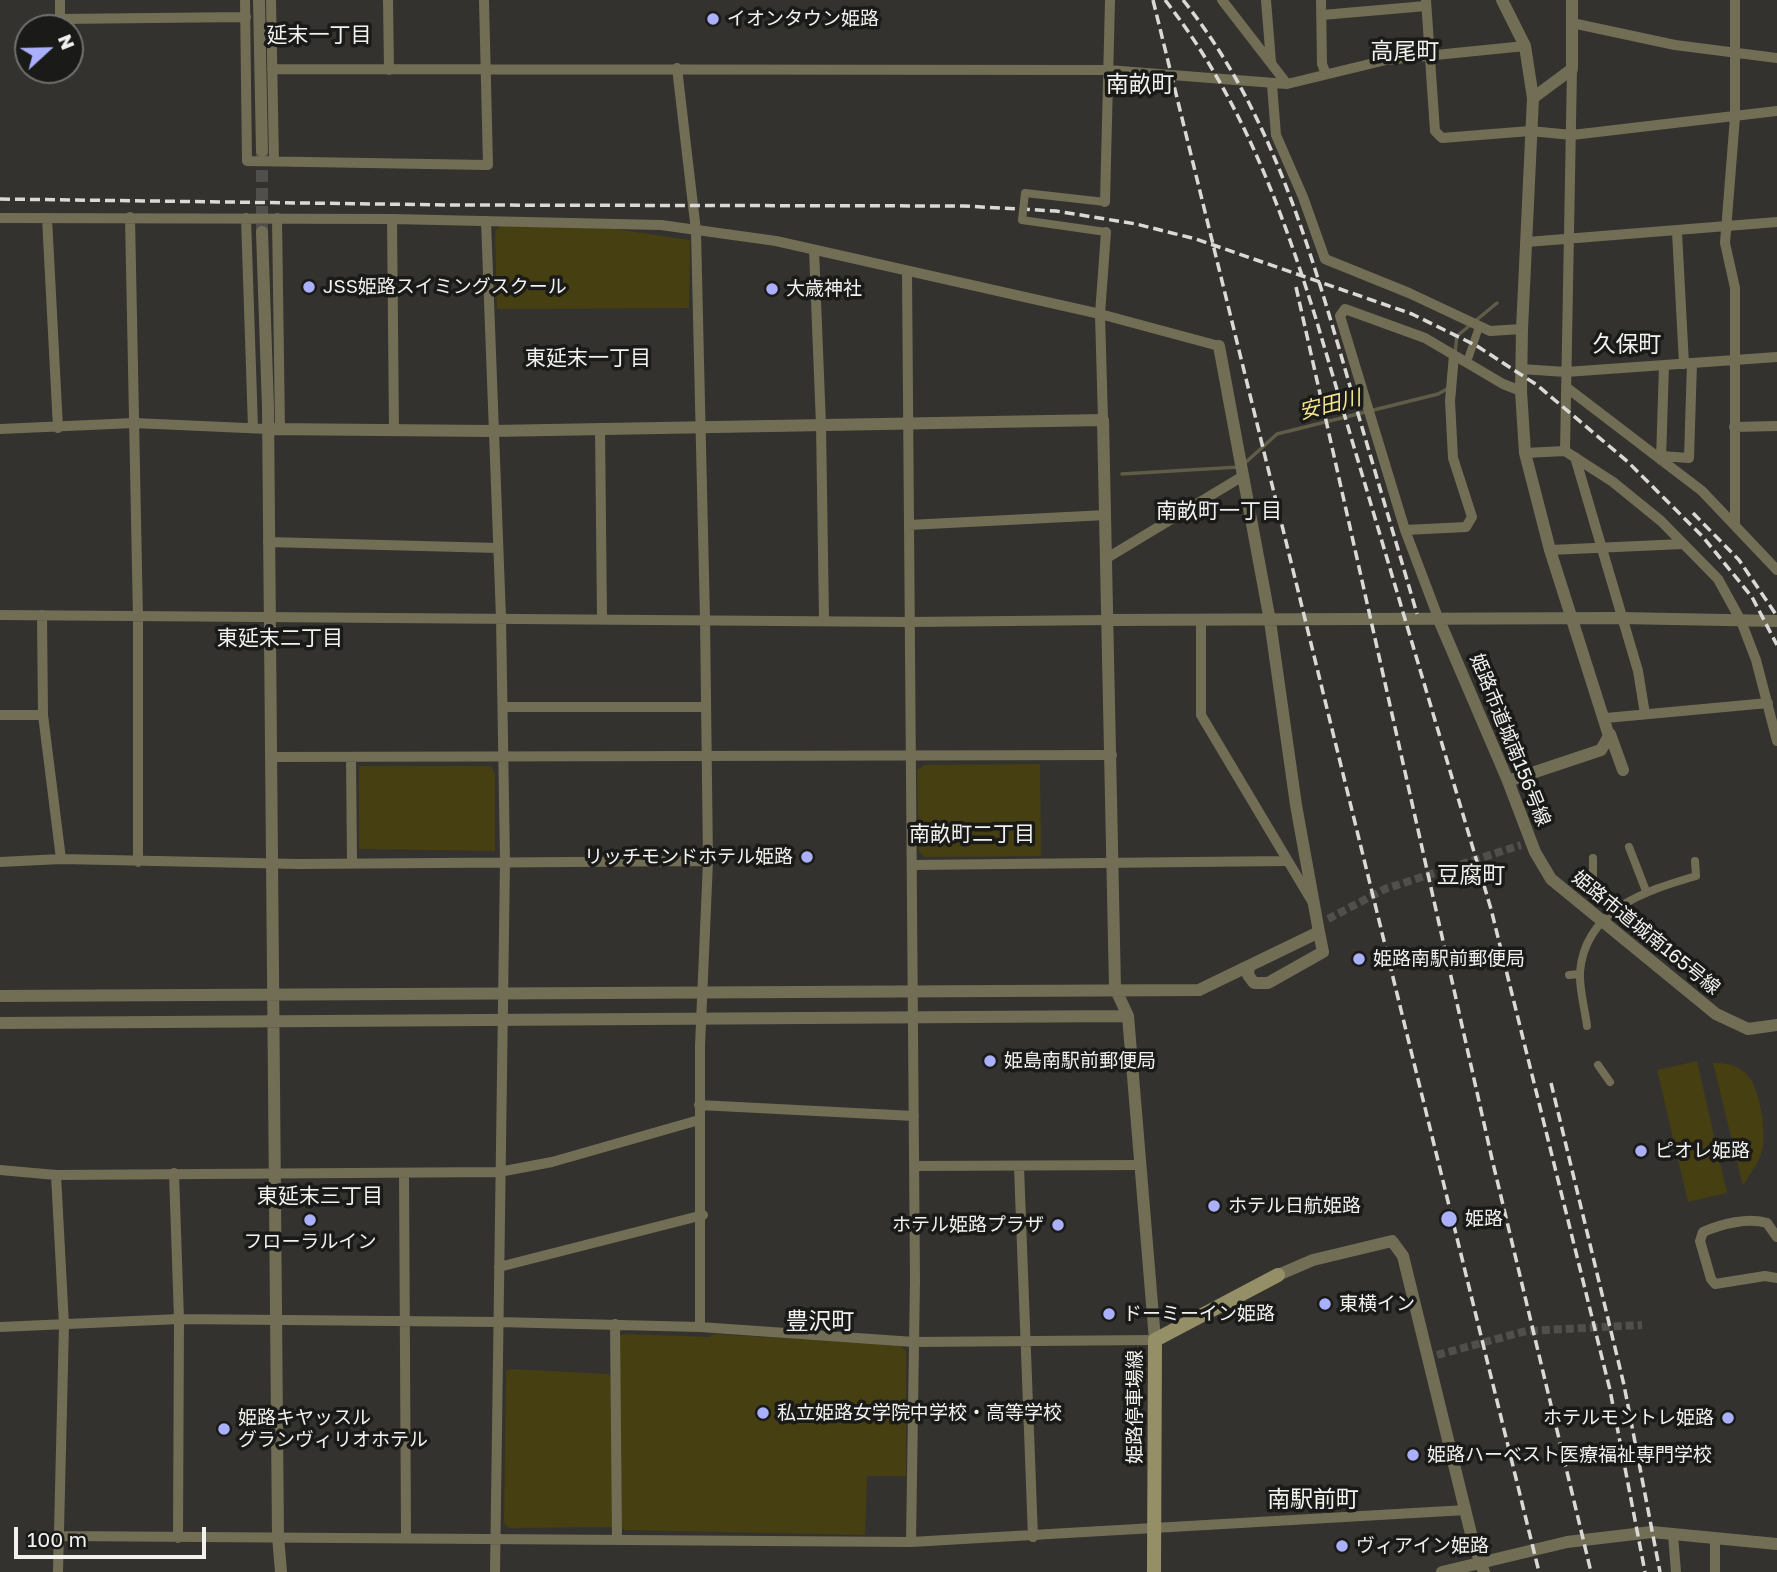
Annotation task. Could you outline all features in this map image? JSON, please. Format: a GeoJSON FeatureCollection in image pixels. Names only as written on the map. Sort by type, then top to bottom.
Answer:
{"type":"FeatureCollection","features":[{"type":"Feature","properties":{"kind":"main road","name":"姫路停車場線"},"geometry":{"type":"LineString","coordinates":[[1154,1572],[1155,1340],[1278,1275]]}},
{"type":"Feature","properties":{"kind":"street"},"geometry":{"type":"LineString","coordinates":[[60,0],[60,19],[246,17]]}},
{"type":"Feature","properties":{"kind":"street"},"geometry":{"type":"LineString","coordinates":[[246,0],[247,161],[488,165],[484,0]]}},
{"type":"Feature","properties":{"kind":"street"},"geometry":{"type":"LineString","coordinates":[[259,0],[262,151]]}},
{"type":"Feature","properties":{"kind":"street"},"geometry":{"type":"LineString","coordinates":[[271,0],[274,161]]}},
{"type":"Feature","properties":{"kind":"street"},"geometry":{"type":"LineString","coordinates":[[388,0],[389,70]]}},
{"type":"Feature","properties":{"kind":"street"},"geometry":{"type":"LineString","coordinates":[[0,1327],[179,1319],[498,1322],[700,1327],[914,1342],[1155,1340],[1128,1016],[1115,988],[1112,755],[1100,314],[1105,232],[1022,220],[1025,192],[1105,202],[1110,0]]}},
{"type":"Feature","properties":{"kind":"street"},"geometry":{"type":"LineString","coordinates":[[1222,0],[1287,84]]}},
{"type":"Feature","properties":{"kind":"street"},"geometry":{"type":"LineString","coordinates":[[1266,0],[1270,62]]}},
{"type":"Feature","properties":{"kind":"street"},"geometry":{"type":"LineString","coordinates":[[1321,0],[1322,64],[1326,74]]}},
{"type":"Feature","properties":{"kind":"street"},"geometry":{"type":"LineString","coordinates":[[1502,0],[1525,46],[1533,98],[1521,369],[1525,453],[1550,550],[1623,770]]}},
{"type":"Feature","properties":{"kind":"street"},"geometry":{"type":"LineString","coordinates":[[1572,0],[1572,135],[1567,240],[1566,372],[1570,454],[1638,671],[1645,714]]}},
{"type":"Feature","properties":{"kind":"street"},"geometry":{"type":"LineString","coordinates":[[1735,0],[1735,117],[1725,243],[1735,288],[1735,524]]}},
{"type":"Feature","properties":{"kind":"street"},"geometry":{"type":"LineString","coordinates":[[1322,15],[1426,3],[1435,131],[1442,138],[1530,131],[1572,135],[1777,111]]}},
{"type":"Feature","properties":{"kind":"street"},"geometry":{"type":"LineString","coordinates":[[1572,23],[1675,45],[1777,58]]}},
{"type":"Feature","properties":{"kind":"street"},"geometry":{"type":"LineString","coordinates":[[272,69],[1108,69],[1272,85],[1287,84],[1386,60],[1525,46]]}},
{"type":"Feature","properties":{"kind":"street"},"geometry":{"type":"LineString","coordinates":[[677,68],[696,231],[705,618],[708,861],[699,1105],[703,1215],[700,1327]]}},
{"type":"Feature","properties":{"kind":"street"},"geometry":{"type":"LineString","coordinates":[[1533,98],[1572,69]]}},
{"type":"Feature","properties":{"kind":"street"},"geometry":{"type":"LineString","coordinates":[[1272,85],[1276,135],[1325,259],[1336,266],[1409,293],[1490,331],[1522,329]]}},
{"type":"Feature","properties":{"kind":"street"},"geometry":{"type":"LineString","coordinates":[[130,217],[138,618],[138,862]]}},
{"type":"Feature","properties":{"kind":"street"},"geometry":{"type":"LineString","coordinates":[[0,218],[486,220],[623,224],[696,231],[776,241],[1100,314],[1219,346],[1270,621],[1313,903],[1323,952],[1268,983],[1254,983],[1248,975],[1249,965]]}},
{"type":"Feature","properties":{"kind":"street"},"geometry":{"type":"LineString","coordinates":[[47,218],[58,428]]}},
{"type":"Feature","properties":{"kind":"street"},"geometry":{"type":"LineString","coordinates":[[246,218],[253,428]]}},
{"type":"Feature","properties":{"kind":"street"},"geometry":{"type":"LineString","coordinates":[[277,218],[268,618],[278,1536],[281,1572]]}},
{"type":"Feature","properties":{"kind":"street"},"geometry":{"type":"LineString","coordinates":[[393,219],[394,429]]}},
{"type":"Feature","properties":{"kind":"street"},"geometry":{"type":"LineString","coordinates":[[486,220],[501,618],[505,861],[495,1572]]}},
{"type":"Feature","properties":{"kind":"street"},"geometry":{"type":"LineString","coordinates":[[1527,242],[1777,222]]}},
{"type":"Feature","properties":{"kind":"street"},"geometry":{"type":"LineString","coordinates":[[262,232],[274,429]]}},
{"type":"Feature","properties":{"kind":"street"},"geometry":{"type":"LineString","coordinates":[[1661,458],[1689,458],[1688,363],[1677,232]]}},
{"type":"Feature","properties":{"kind":"street"},"geometry":{"type":"LineString","coordinates":[[814,250],[821,425],[824,619]]}},
{"type":"Feature","properties":{"kind":"street"},"geometry":{"type":"LineString","coordinates":[[907,271],[914,1116],[911,1542]]}},
{"type":"Feature","properties":{"kind":"street"},"geometry":{"type":"LineString","coordinates":[[1439,620],[1405,530],[1340,316],[1345,309],[1425,338],[1503,384],[1521,391]]}},
{"type":"Feature","properties":{"kind":"street"},"geometry":{"type":"LineString","coordinates":[[1467,362],[1479,327]]}},
{"type":"Feature","properties":{"kind":"street"},"geometry":{"type":"LineString","coordinates":[[1405,530],[1466,527],[1472,517],[1453,458],[1450,401],[1454,355]]}},
{"type":"Feature","properties":{"kind":"street"},"geometry":{"type":"LineString","coordinates":[[1521,369],[1566,372],[1777,357]]}},
{"type":"Feature","properties":{"kind":"street"},"geometry":{"type":"LineString","coordinates":[[1661,458],[1664,365]]}},
{"type":"Feature","properties":{"kind":"street"},"geometry":{"type":"LineString","coordinates":[[1566,387],[1702,491],[1777,570]]}},
{"type":"Feature","properties":{"kind":"street"},"geometry":{"type":"LineString","coordinates":[[0,429],[134,423],[274,429],[493,431],[1103,420]]}},
{"type":"Feature","properties":{"kind":"street"},"geometry":{"type":"LineString","coordinates":[[1734,427],[1777,426]]}},
{"type":"Feature","properties":{"kind":"street"},"geometry":{"type":"LineString","coordinates":[[600,429],[601,618]]}},
{"type":"Feature","properties":{"kind":"street"},"geometry":{"type":"LineString","coordinates":[[1525,453],[1570,454],[1642,505],[1718,579],[1741,621],[1768,703],[1777,741]]}},
{"type":"Feature","properties":{"kind":"street"},"geometry":{"type":"LineString","coordinates":[[1107,558],[1243,476]]}},
{"type":"Feature","properties":{"kind":"street"},"geometry":{"type":"LineString","coordinates":[[909,525],[1106,515]]}},
{"type":"Feature","properties":{"kind":"street"},"geometry":{"type":"LineString","coordinates":[[268,542],[498,548]]}},
{"type":"Feature","properties":{"kind":"street"},"geometry":{"type":"LineString","coordinates":[[1550,550],[1684,544]]}},
{"type":"Feature","properties":{"kind":"street"},"geometry":{"type":"LineString","coordinates":[[0,614],[138,618],[705,618],[909,622],[1620,618],[1777,621]]}},
{"type":"Feature","properties":{"kind":"street"},"geometry":{"type":"LineString","coordinates":[[41,615],[43,715],[61,859]]}},
{"type":"Feature","properties":{"kind":"street","name":"姫路市道城南156号線"},"geometry":{"type":"LineString","coordinates":[[1439,620],[1508,780],[1535,852],[1547,874]]}},
{"type":"Feature","properties":{"kind":"street"},"geometry":{"type":"LineString","coordinates":[[1201,621],[1201,715],[1285,861],[1313,903]]}},
{"type":"Feature","properties":{"kind":"street"},"geometry":{"type":"LineString","coordinates":[[1608,724],[1645,714],[1768,703]]}},
{"type":"Feature","properties":{"kind":"street"},"geometry":{"type":"LineString","coordinates":[[503,707],[706,707]]}},
{"type":"Feature","properties":{"kind":"street"},"geometry":{"type":"LineString","coordinates":[[0,715],[43,715]]}},
{"type":"Feature","properties":{"kind":"street"},"geometry":{"type":"LineString","coordinates":[[1508,780],[1597,751],[1608,743],[1608,724]]}},
{"type":"Feature","properties":{"kind":"street"},"geometry":{"type":"LineString","coordinates":[[270,757],[503,759],[1112,755]]}},
{"type":"Feature","properties":{"kind":"street"},"geometry":{"type":"LineString","coordinates":[[351,757],[352,863]]}},
{"type":"Feature","properties":{"kind":"street"},"geometry":{"type":"LineString","coordinates":[[1629,847],[1646,891]]}},
{"type":"Feature","properties":{"kind":"street"},"geometry":{"type":"LineString","coordinates":[[1593,858],[1593,895],[1614,910]]}},
{"type":"Feature","properties":{"kind":"street"},"geometry":{"type":"LineString","coordinates":[[0,862],[61,859],[272,864],[708,861]]}},
{"type":"Feature","properties":{"kind":"street"},"geometry":{"type":"LineString","coordinates":[[913,865],[1113,860],[1285,861]]}},
{"type":"Feature","properties":{"kind":"street"},"geometry":{"type":"LineString","coordinates":[[1587,1026],[1580,974],[1584,949],[1603,919],[1646,891],[1696,876],[1695,861]]}},
{"type":"Feature","properties":{"kind":"street","name":"姫路市道城南165号線"},"geometry":{"type":"LineString","coordinates":[[1547,874],[1560,888],[1723,1019],[1748,1029],[1777,1025]]}},
{"type":"Feature","properties":{"kind":"street"},"geometry":{"type":"LineString","coordinates":[[0,996],[911,992],[1115,988],[1199,990],[1319,932]]}},
{"type":"Feature","properties":{"kind":"street"},"geometry":{"type":"LineString","coordinates":[[1569,975],[1580,974]]}},
{"type":"Feature","properties":{"kind":"street"},"geometry":{"type":"LineString","coordinates":[[0,1023],[1128,1016]]}},
{"type":"Feature","properties":{"kind":"street"},"geometry":{"type":"LineString","coordinates":[[1598,1065],[1610,1082]]}},
{"type":"Feature","properties":{"kind":"street"},"geometry":{"type":"LineString","coordinates":[[699,1105],[914,1116]]}},
{"type":"Feature","properties":{"kind":"street"},"geometry":{"type":"LineString","coordinates":[[0,1170],[56,1175],[499,1172],[552,1161],[699,1119]]}},
{"type":"Feature","properties":{"kind":"street"},"geometry":{"type":"LineString","coordinates":[[914,1167],[1140,1165]]}},
{"type":"Feature","properties":{"kind":"street"},"geometry":{"type":"LineString","coordinates":[[1019,1167],[1033,1536]]}},
{"type":"Feature","properties":{"kind":"street"},"geometry":{"type":"LineString","coordinates":[[174,1173],[179,1319],[178,1538]]}},
{"type":"Feature","properties":{"kind":"street"},"geometry":{"type":"LineString","coordinates":[[404,1173],[402,1321],[406,1537]]}},
{"type":"Feature","properties":{"kind":"street"},"geometry":{"type":"LineString","coordinates":[[56,1175],[64,1325],[58,1572]]}},
{"type":"Feature","properties":{"kind":"street"},"geometry":{"type":"LineString","coordinates":[[499,1267],[703,1215]]}},
{"type":"Feature","properties":{"kind":"street"},"geometry":{"type":"LineString","coordinates":[[1777,1237],[1767,1223],[1756,1220],[1712,1228],[1703,1232],[1700,1241],[1711,1279],[1715,1284],[1765,1276],[1777,1278]]}},
{"type":"Feature","properties":{"kind":"street"},"geometry":{"type":"LineString","coordinates":[[1278,1275],[1313,1260],[1392,1241],[1404,1256],[1481,1570]]}},
{"type":"Feature","properties":{"kind":"street"},"geometry":{"type":"LineString","coordinates":[[615,1324],[617,1538]]}},
{"type":"Feature","properties":{"kind":"street"},"geometry":{"type":"LineString","coordinates":[[58,1536],[911,1542],[1466,1510]]}},
{"type":"Feature","properties":{"kind":"street"},"geometry":{"type":"LineString","coordinates":[[1442,1572],[1481,1570],[1567,1542],[1652,1532],[1777,1544]]}},
{"type":"Feature","properties":{"kind":"street"},"geometry":{"type":"LineString","coordinates":[[1673,1535],[1676,1572]]}},
{"type":"Feature","properties":{"kind":"street"},"geometry":{"type":"LineString","coordinates":[[1716,1539],[1716,1572]]}},
{"type":"Feature","properties":{"kind":"shaded area"},"geometry":{"type":"Polygon","coordinates":[[[501,225],[615,229],[690,240],[689,308],[497,309],[495,231],[501,225]]]}},
{"type":"Feature","properties":{"kind":"shaded area"},"geometry":{"type":"Polygon","coordinates":[[[1040,764],[1041,856],[924,857],[919,851],[917,770],[925,765],[1040,764]]]}},
{"type":"Feature","properties":{"kind":"shaded area"},"geometry":{"type":"Polygon","coordinates":[[[359,766],[491,766],[495,774],[495,851],[359,849],[359,766]]]}},
{"type":"Feature","properties":{"kind":"shaded area"},"geometry":{"type":"Polygon","coordinates":[[[1697,1061],[1727,1193],[1688,1202],[1657,1070],[1697,1061]]]}},
{"type":"Feature","properties":{"kind":"shaded area"},"geometry":{"type":"Polygon","coordinates":[[[1713,1063],[1729,1064],[1744,1072],[1750,1078],[1758,1097],[1763,1121],[1762,1151],[1743,1186],[1713,1063]]]}},
{"type":"Feature","properties":{"kind":"shaded area","name":"私立姫路女学院中学校・高等学校"},"geometry":{"type":"Polygon","coordinates":[[[712,1334],[900,1345],[906,1351],[906,1476],[867,1476],[865,1535],[625,1530],[620,1527],[619,1336],[710,1337],[712,1334]]]}},
{"type":"Feature","properties":{"kind":"shaded area"},"geometry":{"type":"Polygon","coordinates":[[[510,1369],[608,1374],[612,1378],[612,1527],[509,1528],[504,1523],[506,1371],[510,1369]]]}},
{"type":"Feature","properties":{"kind":"waterway","name":"安田川"},"geometry":{"type":"LineString","coordinates":[[1455,353],[1457,336],[1497,303]]}},
{"type":"Feature","properties":{"kind":"waterway","name":"安田川"},"geometry":{"type":"LineString","coordinates":[[1245,463],[1277,434],[1438,394],[1447,389]]}},
{"type":"Feature","properties":{"kind":"waterway","name":"安田川"},"geometry":{"type":"LineString","coordinates":[[1122,474],[1239,467]]}},
{"type":"Feature","properties":{"kind":"tunnel"},"geometry":{"type":"LineString","coordinates":[[262,152],[262,232]]}},
{"type":"Feature","properties":{"kind":"tunnel"},"geometry":{"type":"LineString","coordinates":[[1328,919],[1385,889],[1521,845]]}},
{"type":"Feature","properties":{"kind":"tunnel"},"geometry":{"type":"LineString","coordinates":[[1437,1355],[1526,1331],[1642,1325]]}},
{"type":"Feature","properties":{"kind":"railway"},"geometry":{"type":"LineString","coordinates":[[1153,0],[1539,1572]]}},
{"type":"Feature","properties":{"kind":"railway"},"geometry":{"type":"LineString","coordinates":[[1165,0],[1215,74],[1255,152],[1288,234],[1316,319],[1491,909],[1610,1390],[1645,1572]]}},
{"type":"Feature","properties":{"kind":"railway"},"geometry":{"type":"LineString","coordinates":[[1183,0],[1238,82],[1260,125],[1297,215],[1417,614]]}},
{"type":"Feature","properties":{"kind":"railway"},"geometry":{"type":"LineString","coordinates":[[0,199],[453,205],[964,206],[1056,211],[1136,224],[1196,239],[1412,314],[1477,346],[1537,385],[1628,462],[1703,537],[1752,597],[1777,645]]}},
{"type":"Feature","properties":{"kind":"railway"},"geometry":{"type":"LineString","coordinates":[[1296,287],[1492,1159],[1591,1572]]}},
{"type":"Feature","properties":{"kind":"railway"},"geometry":{"type":"LineString","coordinates":[[1693,513],[1739,560],[1777,616]]}},
{"type":"Feature","properties":{"kind":"railway"},"geometry":{"type":"LineString","coordinates":[[1551,1083],[1624,1385],[1660,1572]]}},
{"type":"Feature","properties":{"kind":"place","name":"イオンタウン姫路"},"geometry":{"type":"Point","coordinates":[713,19]}},
{"type":"Feature","properties":{"kind":"place","name":"JSS姫路スイミングスクール"},"geometry":{"type":"Point","coordinates":[309,287]}},
{"type":"Feature","properties":{"kind":"place","name":"大歳神社"},"geometry":{"type":"Point","coordinates":[772,289]}},
{"type":"Feature","properties":{"kind":"place","name":"リッチモンドホテル姫路"},"geometry":{"type":"Point","coordinates":[807,857]}},
{"type":"Feature","properties":{"kind":"place","name":"姫路南駅前郵便局"},"geometry":{"type":"Point","coordinates":[1359,959]}},
{"type":"Feature","properties":{"kind":"place","name":"姫島南駅前郵便局"},"geometry":{"type":"Point","coordinates":[990,1061]}},
{"type":"Feature","properties":{"kind":"place","name":"ピオレ姫路"},"geometry":{"type":"Point","coordinates":[1641,1151]}},
{"type":"Feature","properties":{"kind":"place","name":"ホテル日航姫路"},"geometry":{"type":"Point","coordinates":[1214,1206]}},
{"type":"Feature","properties":{"kind":"place","name":"姫路"},"geometry":{"type":"Point","coordinates":[1449,1219]}},
{"type":"Feature","properties":{"kind":"place","name":"フローラルイン"},"geometry":{"type":"Point","coordinates":[310,1220]}},
{"type":"Feature","properties":{"kind":"place","name":"ホテル姫路プラザ"},"geometry":{"type":"Point","coordinates":[1058,1225]}},
{"type":"Feature","properties":{"kind":"place","name":"東横イン"},"geometry":{"type":"Point","coordinates":[1325,1304]}},
{"type":"Feature","properties":{"kind":"place","name":"ドーミーイン姫路"},"geometry":{"type":"Point","coordinates":[1109,1314]}},
{"type":"Feature","properties":{"kind":"place","name":"私立姫路女学院中学校・高等学校"},"geometry":{"type":"Point","coordinates":[763,1413]}},
{"type":"Feature","properties":{"kind":"place","name":"ホテルモントレ姫路"},"geometry":{"type":"Point","coordinates":[1728,1418]}},
{"type":"Feature","properties":{"kind":"place","name":"姫路キヤッスル グランヴィリオホテル"},"geometry":{"type":"Point","coordinates":[224,1429]}},
{"type":"Feature","properties":{"kind":"place","name":"姫路ハーベスト医療福祉専門学校"},"geometry":{"type":"Point","coordinates":[1413,1455]}},
{"type":"Feature","properties":{"kind":"place","name":"ヴィアイン姫路"},"geometry":{"type":"Point","coordinates":[1342,1546]}},
{"type":"Feature","properties":{"kind":"district","name":"延末一丁目"},"geometry":{"type":"Point","coordinates":[319,35]}},
{"type":"Feature","properties":{"kind":"district","name":"高尾町"},"geometry":{"type":"Point","coordinates":[1405,52]}},
{"type":"Feature","properties":{"kind":"district","name":"南畝町"},"geometry":{"type":"Point","coordinates":[1140,85]}},
{"type":"Feature","properties":{"kind":"district","name":"久保町"},"geometry":{"type":"Point","coordinates":[1627,345]}},
{"type":"Feature","properties":{"kind":"district","name":"東延末一丁目"},"geometry":{"type":"Point","coordinates":[588,358]}},
{"type":"Feature","properties":{"kind":"district","name":"南畝町一丁目"},"geometry":{"type":"Point","coordinates":[1219,511]}},
{"type":"Feature","properties":{"kind":"district","name":"東延末二丁目"},"geometry":{"type":"Point","coordinates":[280,638]}},
{"type":"Feature","properties":{"kind":"district","name":"南畝町二丁目"},"geometry":{"type":"Point","coordinates":[972,834]}},
{"type":"Feature","properties":{"kind":"district","name":"豆腐町"},"geometry":{"type":"Point","coordinates":[1471,876]}},
{"type":"Feature","properties":{"kind":"district","name":"東延末三丁目"},"geometry":{"type":"Point","coordinates":[320,1196]}},
{"type":"Feature","properties":{"kind":"district","name":"豊沢町"},"geometry":{"type":"Point","coordinates":[820,1322]}},
{"type":"Feature","properties":{"kind":"district","name":"南駅前町"},"geometry":{"type":"Point","coordinates":[1313,1500]}}]}
